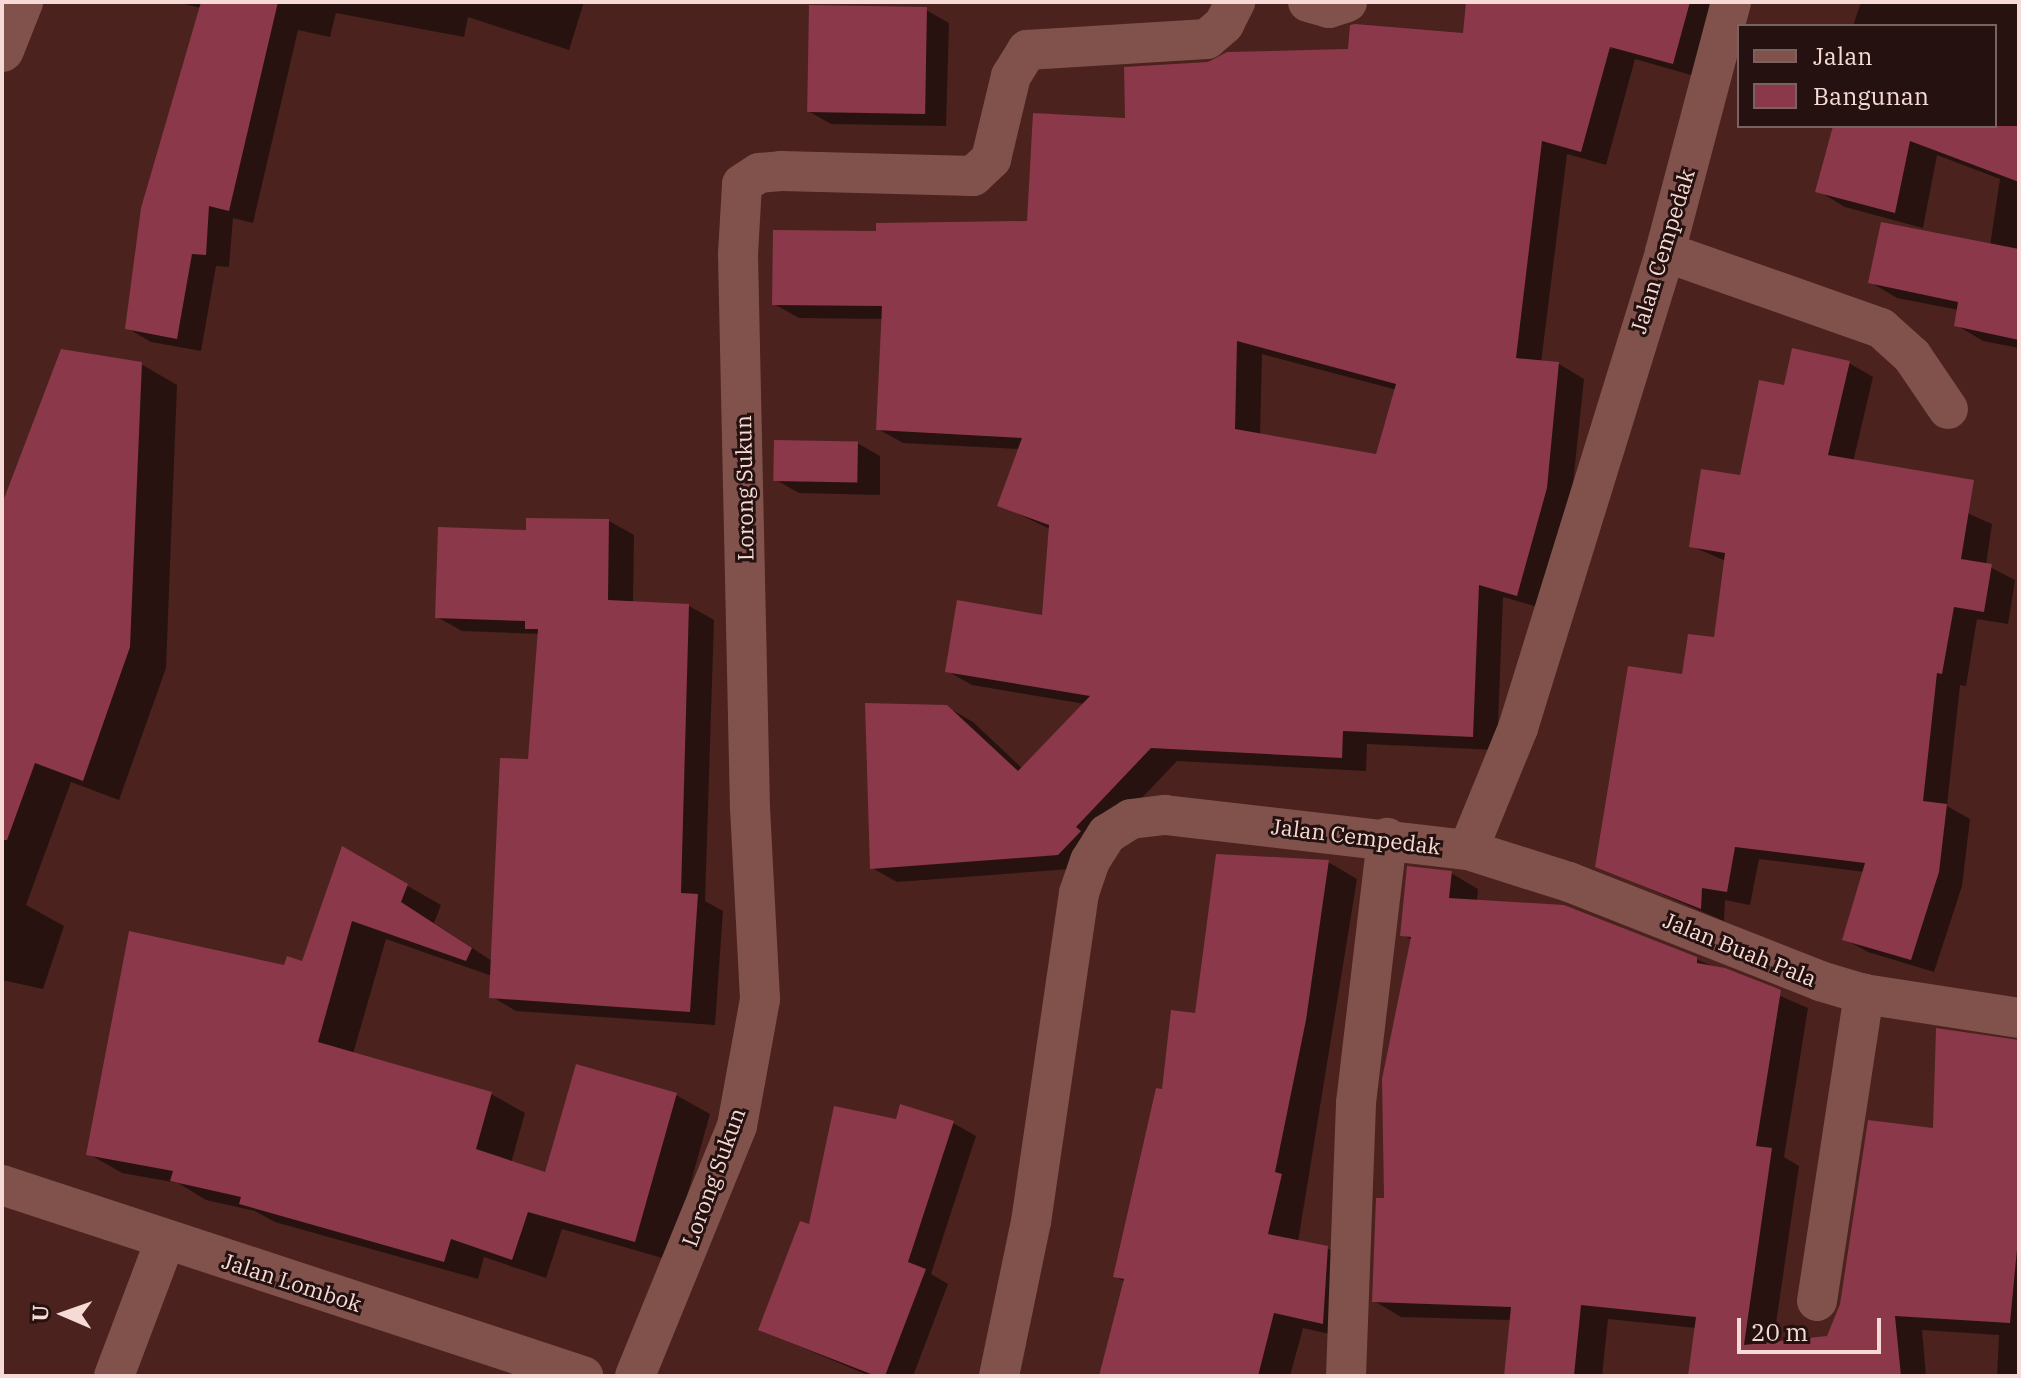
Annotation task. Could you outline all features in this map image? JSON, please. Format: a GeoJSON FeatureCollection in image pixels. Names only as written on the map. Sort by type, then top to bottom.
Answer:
{"type":"FeatureCollection","features":[{"type":"Feature","properties":{"kind":"street"},"geometry":{"type":"LineString","coordinates":[[2,50],[21,2]]}},
{"type":"Feature","properties":{"kind":"street","name":"Lorong Sukun"},"geometry":{"type":"LineString","coordinates":[[635,1376],[737,1126],[760,999],[750,809],[738,254],[742,184],[759,173],[781,171],[973,176],[991,159],[1011,76],[1027,50],[1207,39],[1224,24],[1235,2]]}},
{"type":"Feature","properties":{"kind":"street"},"geometry":{"type":"LineString","coordinates":[[1308,2],[1329,8],[1347,2]]}},
{"type":"Feature","properties":{"kind":"street","name":"Jalan Cempedak"},"geometry":{"type":"LineString","coordinates":[[999,1376],[1031,1222],[1079,893],[1090,861],[1107,834],[1131,819],[1165,815],[1387,838],[1468,850],[1518,728],[1665,252],[1731,2]]}},
{"type":"Feature","properties":{"kind":"street"},"geometry":{"type":"LineString","coordinates":[[1665,252],[1881,328],[1912,356],[1948,409]]}},
{"type":"Feature","properties":{"kind":"street"},"geometry":{"type":"LineString","coordinates":[[1346,1376],[1356,1103],[1387,838]]}},
{"type":"Feature","properties":{"kind":"street","name":"Jalan Buah Pala"},"geometry":{"type":"LineString","coordinates":[[1468,850],[1569,882],[1864,994],[2019,1018]]}},
{"type":"Feature","properties":{"kind":"street"},"geometry":{"type":"LineString","coordinates":[[1817,1301],[1864,994]]}},
{"type":"Feature","properties":{"kind":"street","name":"Jalan Lombok"},"geometry":{"type":"LineString","coordinates":[[2,1185],[583,1376]]}},
{"type":"Feature","properties":{"kind":"street"},"geometry":{"type":"LineString","coordinates":[[114,1376],[165,1241]]}},
{"type":"Feature","properties":{"kind":"building"},"geometry":{"type":"Polygon","coordinates":[[[201,2],[278,2],[229,211],[209,206],[206,255],[192,254],[177,339],[125,329],[141,208],[201,2]]]}},
{"type":"Feature","properties":{"kind":"building"},"geometry":{"type":"Polygon","coordinates":[[[1466,2],[1690,2],[1673,64],[1610,47],[1581,152],[1542,141],[1516,358],[1559,362],[1547,488],[1517,596],[1479,585],[1473,737],[1343,731],[1342,758],[1151,748],[1076,827],[1081,831],[1058,855],[870,869],[865,703],[947,705],[1018,771],[1090,696],[945,672],[957,600],[1042,615],[1049,525],[997,506],[1022,438],[876,430],[882,306],[772,305],[773,230],[876,231],[876,223],[1027,221],[1033,113],[1125,118],[1124,67],[1208,62],[1227,52],[1348,49],[1350,25],[1355,24],[1463,33],[1466,2]],[[1237,341],[1235,429],[1376,454],[1396,384],[1237,341]]]}},
{"type":"Feature","properties":{"kind":"building"},"geometry":{"type":"Polygon","coordinates":[[[809,5],[927,7],[925,114],[807,112],[809,5]]]}},
{"type":"Feature","properties":{"kind":"building"},"geometry":{"type":"Polygon","coordinates":[[[2019,126],[2019,182],[1910,141],[1895,213],[1815,192],[1832,128],[2019,126]]]}},
{"type":"Feature","properties":{"kind":"building"},"geometry":{"type":"Polygon","coordinates":[[[1881,222],[2019,249],[2019,340],[1954,326],[1958,302],[1868,283],[1881,222]]]}},
{"type":"Feature","properties":{"kind":"building"},"geometry":{"type":"Polygon","coordinates":[[[1792,348],[1850,361],[1828,455],[1974,480],[1961,559],[1992,564],[1984,612],[1954,607],[1942,674],[1937,673],[1923,801],[1947,804],[1939,872],[1911,960],[1842,940],[1865,863],[1735,847],[1727,892],[1702,888],[1701,909],[1595,867],[1628,666],[1682,674],[1688,634],[1714,637],[1725,553],[1689,547],[1701,469],[1740,475],[1759,380],[1784,385],[1792,348]]]}},
{"type":"Feature","properties":{"kind":"building"},"geometry":{"type":"Polygon","coordinates":[[[61,349],[142,362],[130,647],[83,781],[35,763],[7,840],[2,840],[2,504],[61,349]]]}},
{"type":"Feature","properties":{"kind":"building"},"geometry":{"type":"Polygon","coordinates":[[[774,440],[858,441],[857,482],[773,481],[774,440]]]}},
{"type":"Feature","properties":{"kind":"building"},"geometry":{"type":"Polygon","coordinates":[[[526,518],[609,519],[608,600],[689,604],[681,893],[698,894],[690,1012],[489,998],[500,758],[528,759],[538,629],[525,629],[525,621],[435,618],[438,527],[526,530],[526,518]]]}},
{"type":"Feature","properties":{"kind":"building"},"geometry":{"type":"Polygon","coordinates":[[[342,846],[408,884],[401,902],[472,948],[466,961],[352,921],[318,1042],[492,1092],[476,1149],[545,1172],[576,1064],[677,1093],[635,1242],[528,1212],[512,1260],[451,1239],[444,1262],[239,1204],[241,1197],[170,1181],[173,1171],[86,1155],[129,931],[284,965],[287,956],[302,961],[342,846]]]}},
{"type":"Feature","properties":{"kind":"building"},"geometry":{"type":"Polygon","coordinates":[[[1216,854],[1329,860],[1306,1020],[1275,1172],[1282,1174],[1268,1234],[1328,1246],[1323,1324],[1274,1313],[1258,1376],[1099,1376],[1124,1279],[1113,1277],[1156,1088],[1162,1089],[1171,1010],[1195,1013],[1216,854]]]}},
{"type":"Feature","properties":{"kind":"building"},"geometry":{"type":"Polygon","coordinates":[[[1407,866],[1452,871],[1449,898],[1564,905],[1697,957],[1697,963],[1725,968],[1781,990],[1756,1146],[1772,1148],[1744,1345],[1827,1336],[1840,1304],[1868,1120],[1933,1128],[1936,1028],[2019,1040],[2019,1228],[2010,1323],[1895,1316],[1901,1376],[1688,1376],[1696,1317],[1581,1305],[1574,1376],[1504,1376],[1511,1307],[1372,1302],[1376,1198],[1384,1198],[1382,1079],[1411,937],[1400,936],[1407,866]]]}},
{"type":"Feature","properties":{"kind":"building"},"geometry":{"type":"Polygon","coordinates":[[[900,1104],[954,1121],[908,1262],[926,1269],[885,1376],[876,1376],[758,1330],[800,1221],[809,1224],[834,1106],[896,1119],[900,1104]]]}}]}
